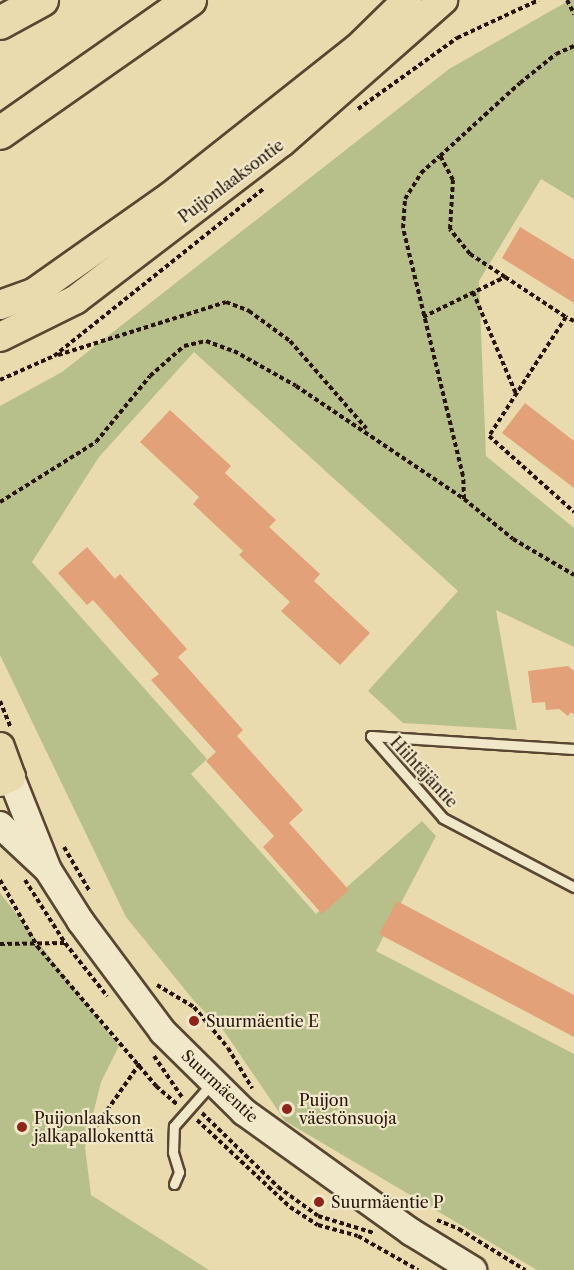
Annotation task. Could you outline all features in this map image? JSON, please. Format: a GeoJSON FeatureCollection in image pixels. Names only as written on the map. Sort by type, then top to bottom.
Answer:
{"type":"FeatureCollection","features":[{"type":"Feature","properties":{"kind":"highway"},"geometry":{"type":"LineString","coordinates":[[0,23],[42,0]]}},
{"type":"Feature","properties":{"kind":"highway"},"geometry":{"type":"LineString","coordinates":[[0,133],[190,0]]}},
{"type":"Feature","properties":{"kind":"main road","name":"Puijonlaaksontie"},"geometry":{"type":"LineString","coordinates":[[0,305],[35,292],[171,196],[358,48],[407,0]]}},
{"type":"Feature","properties":{"kind":"main road","name":"Puijonlaaksontie"},"geometry":{"type":"LineString","coordinates":[[0,337],[75,300],[282,142],[443,0]]}},
{"type":"Feature","properties":{"kind":"main road","name":"Suurmäentie"},"geometry":{"type":"LineString","coordinates":[[3,745],[6,780],[48,870],[133,994],[163,1032],[244,1112],[411,1232],[473,1270]]}},
{"type":"Feature","properties":{"kind":"main road","name":"Suurmäentie"},"geometry":{"type":"LineString","coordinates":[[0,825],[48,870]]}},
{"type":"Feature","properties":{"kind":"lane","name":"Hiihtäjäntie"},"geometry":{"type":"LineString","coordinates":[[574,749],[371,736],[443,818],[574,886]]}},
{"type":"Feature","properties":{"kind":"lane"},"geometry":{"type":"LineString","coordinates":[[174,1184],[179,1172],[173,1152],[174,1126],[213,1081]]}},
{"type":"Feature","properties":{"kind":"path"},"geometry":{"type":"LineString","coordinates":[[352,114],[386,85],[458,38],[539,0]]}},
{"type":"Feature","properties":{"kind":"path"},"geometry":{"type":"LineString","coordinates":[[567,0],[574,14]]}},
{"type":"Feature","properties":{"kind":"path"},"geometry":{"type":"LineString","coordinates":[[464,500],[463,476],[403,228],[405,199],[420,173],[520,83],[556,54],[574,46]]}},
{"type":"Feature","properties":{"kind":"path"},"geometry":{"type":"LineString","coordinates":[[440,156],[453,180],[450,229],[470,254],[574,321]]}},
{"type":"Feature","properties":{"kind":"path"},"geometry":{"type":"LineString","coordinates":[[54,356],[265,187]]}},
{"type":"Feature","properties":{"kind":"path"},"geometry":{"type":"LineString","coordinates":[[423,317],[505,276]]}},
{"type":"Feature","properties":{"kind":"path"},"geometry":{"type":"LineString","coordinates":[[473,292],[516,394]]}},
{"type":"Feature","properties":{"kind":"path"},"geometry":{"type":"LineString","coordinates":[[0,380],[54,356],[226,302],[249,311],[290,341],[370,433]]}},
{"type":"Feature","properties":{"kind":"path"},"geometry":{"type":"LineString","coordinates":[[566,317],[489,436],[574,512]]}},
{"type":"Feature","properties":{"kind":"path"},"geometry":{"type":"LineString","coordinates":[[0,502],[96,442],[158,369],[183,346],[206,341],[234,351],[370,433],[464,500],[513,540],[574,575]]}},
{"type":"Feature","properties":{"kind":"path"},"geometry":{"type":"LineString","coordinates":[[0,701],[3,745]]}},
{"type":"Feature","properties":{"kind":"path"},"geometry":{"type":"LineString","coordinates":[[59,838],[92,895]]}},
{"type":"Feature","properties":{"kind":"path"},"geometry":{"type":"LineString","coordinates":[[0,944],[65,943]]}},
{"type":"Feature","properties":{"kind":"path"},"geometry":{"type":"LineString","coordinates":[[149,981],[194,1008],[228,1048],[255,1092]]}},
{"type":"Feature","properties":{"kind":"path"},"geometry":{"type":"LineString","coordinates":[[38,1134],[90,1135],[140,1063]]}},
{"type":"Feature","properties":{"kind":"path"},"geometry":{"type":"LineString","coordinates":[[428,1217],[459,1229],[525,1270]]}},
{"type":"Feature","properties":{"kind":"green space"},"geometry":{"type":"Polygon","coordinates":[[[570,0],[574,0],[574,199],[541,179],[479,281],[486,456],[574,528],[574,647],[496,610],[517,730],[403,723],[368,691],[458,591],[194,352],[99,457],[32,562],[207,759],[191,774],[316,914],[422,821],[436,836],[376,951],[574,1054],[574,1270],[537,1270],[285,1121],[224,1031],[195,1002],[126,917],[0,655],[0,406],[62,372],[449,69],[570,0]]]}},
{"type":"Feature","properties":{"kind":"green space"},"geometry":{"type":"Polygon","coordinates":[[[0,893],[119,1046],[101,1082],[85,1147],[91,1195],[209,1270],[0,1270],[0,893]]]}},
{"type":"Feature","properties":{"kind":"building"},"geometry":{"type":"Polygon","coordinates":[[[520,227],[574,260],[574,303],[502,258],[520,227]]]}},
{"type":"Feature","properties":{"kind":"building"},"geometry":{"type":"Polygon","coordinates":[[[525,403],[574,441],[574,488],[502,433],[525,403]]]}},
{"type":"Feature","properties":{"kind":"building"},"geometry":{"type":"Polygon","coordinates":[[[170,410],[231,466],[225,473],[276,520],[269,527],[320,574],[314,581],[370,633],[340,665],[281,611],[290,602],[239,555],[243,551],[193,504],[199,497],[140,442],[170,410]]]}},
{"type":"Feature","properties":{"kind":"building"},"geometry":{"type":"Polygon","coordinates":[[[87,547],[115,579],[120,574],[187,649],[178,657],[243,730],[237,736],[303,810],[289,823],[349,890],[322,914],[263,847],[274,836],[206,761],[216,752],[151,680],[159,674],[93,600],[87,605],[58,573],[87,547]]]}},
{"type":"Feature","properties":{"kind":"building"},"geometry":{"type":"Polygon","coordinates":[[[568,666],[574,671],[574,715],[571,712],[568,716],[559,709],[546,710],[545,702],[532,703],[528,671],[568,666]]]}},
{"type":"Feature","properties":{"kind":"building"},"geometry":{"type":"Polygon","coordinates":[[[397,901],[574,995],[574,1037],[379,934],[397,901]]]}},
{"type":"Feature","properties":{"kind":"place","name":"Suurmäentie E"},"geometry":{"type":"Point","coordinates":[194,1021]}},
{"type":"Feature","properties":{"kind":"place","name":"Puijon väestönsuoja"},"geometry":{"type":"Point","coordinates":[287,1109]}},
{"type":"Feature","properties":{"kind":"place","name":"Puijonlaakson jalkapallokenttä"},"geometry":{"type":"Point","coordinates":[22,1127]}},
{"type":"Feature","properties":{"kind":"place","name":"Suurmäentie P"},"geometry":{"type":"Point","coordinates":[319,1202]}}]}
